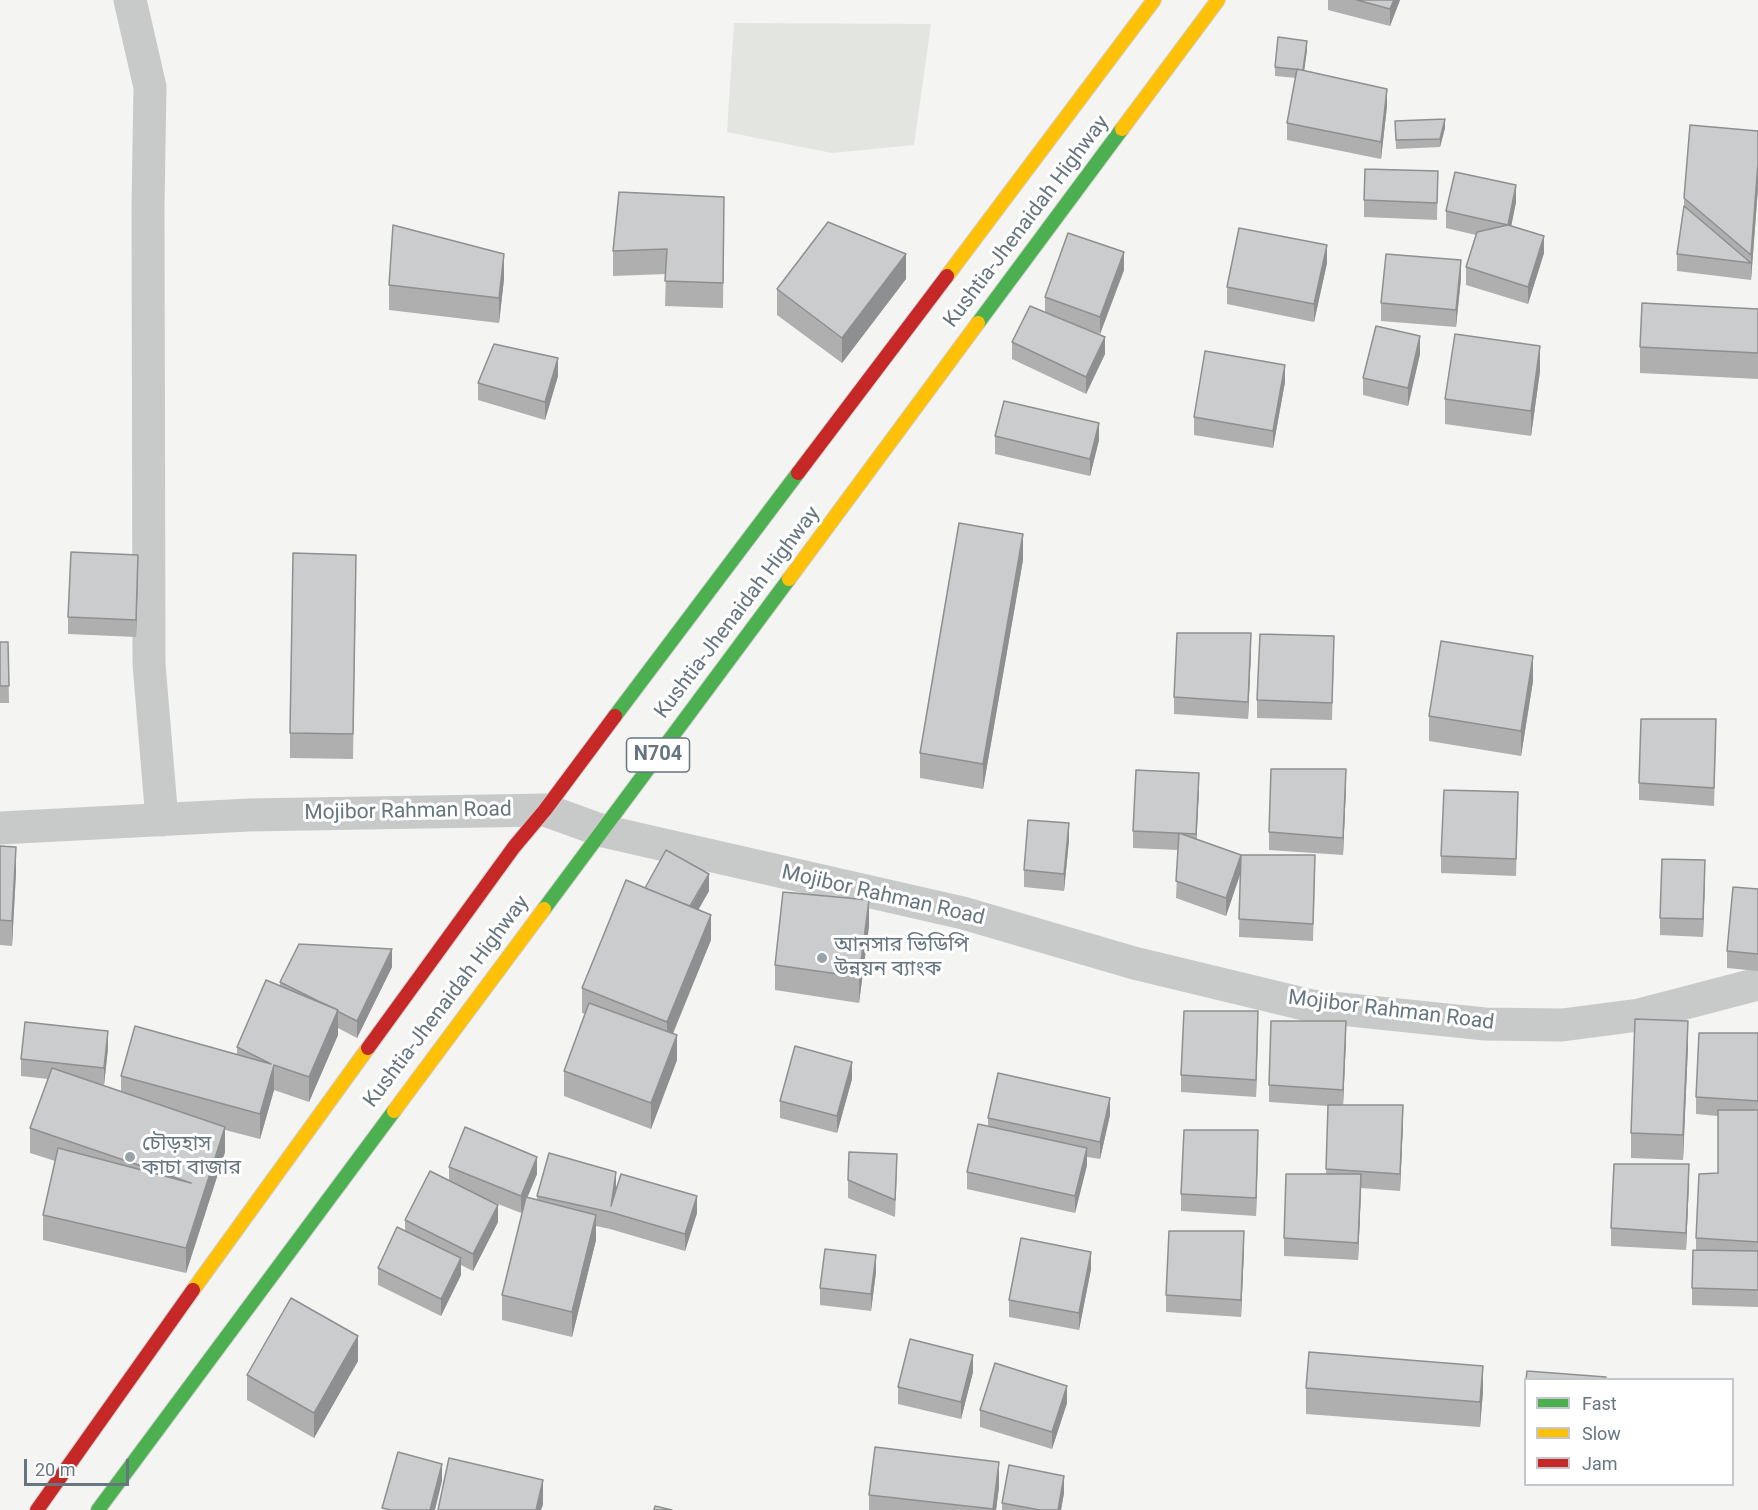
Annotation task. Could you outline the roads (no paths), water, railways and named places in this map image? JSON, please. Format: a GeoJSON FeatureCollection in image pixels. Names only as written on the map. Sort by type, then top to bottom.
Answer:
{"type":"FeatureCollection","features":[{"type":"Feature","properties":{"kind":"highway","name":"Kushtia-Jhenaidah Highway"},"geometry":{"type":"LineString","coordinates":[[37,1510],[132,1374],[507,857],[545,810],[1154,0]]}},
{"type":"Feature","properties":{"kind":"highway","name":"Kushtia-Jhenaidah Highway"},"geometry":{"type":"LineString","coordinates":[[98,1510],[1218,0]]}},
{"type":"Feature","properties":{"kind":"street"},"geometry":{"type":"LineString","coordinates":[[130,0],[150,87],[149,664],[162,820]]}},
{"type":"Feature","properties":{"kind":"street","name":"Mojibor Rahman Road"},"geometry":{"type":"LineString","coordinates":[[0,828],[249,815],[545,810],[603,831],[963,913],[1134,963],[1312,1006],[1485,1024],[1562,1025],[1639,1015],[1758,984]]}},
{"type":"Feature","properties":{"kind":"place","name":"আনসার ভিডিপি উন্নয়ন ব্যাংক"},"geometry":{"type":"Point","coordinates":[822,958]}},
{"type":"Feature","properties":{"kind":"place","name":"চৌড়হাস কাচা বাজার"},"geometry":{"type":"Point","coordinates":[130,1157]}}]}
